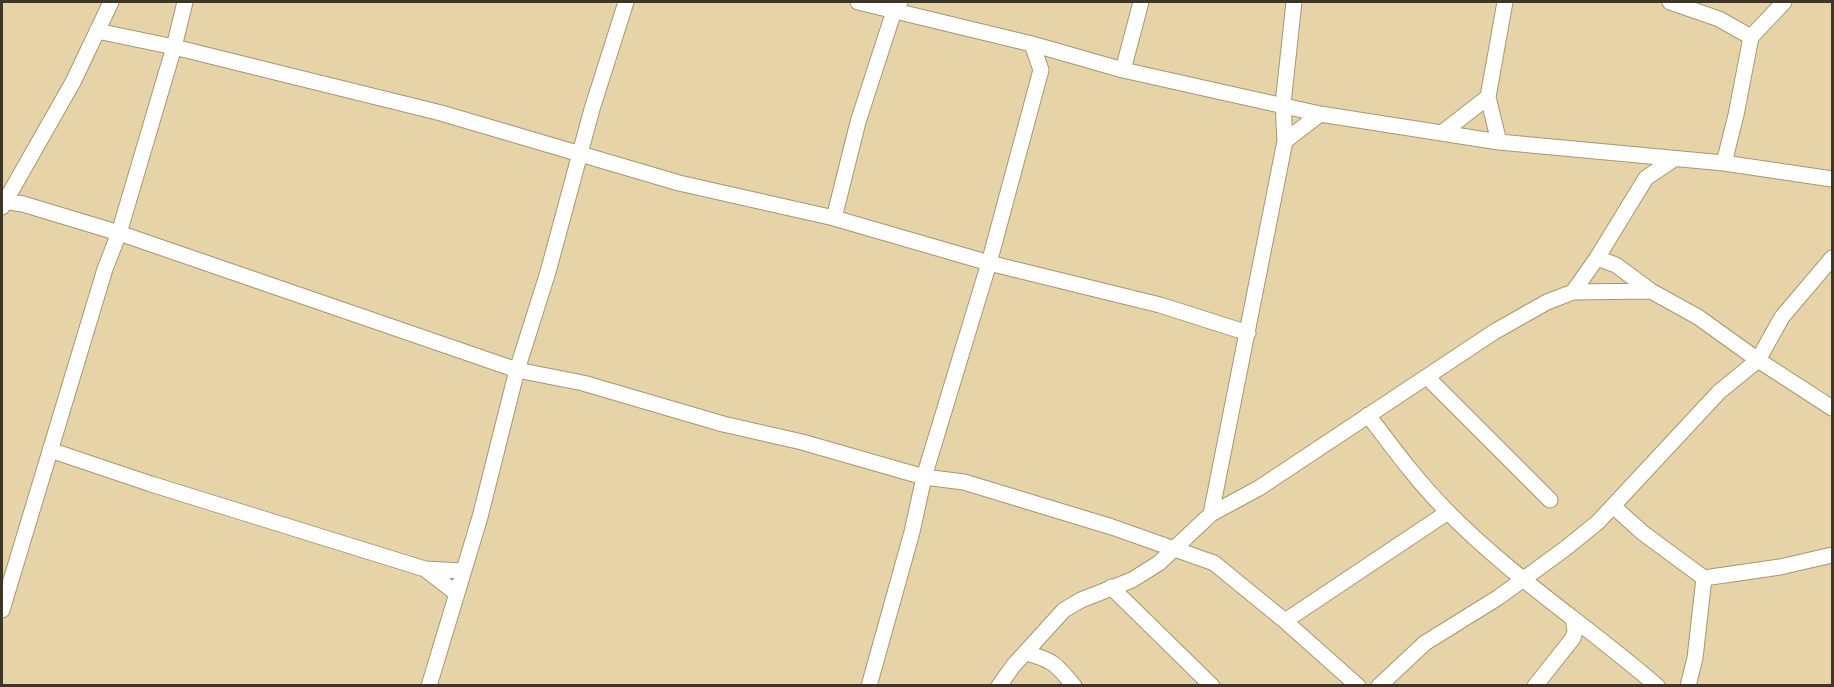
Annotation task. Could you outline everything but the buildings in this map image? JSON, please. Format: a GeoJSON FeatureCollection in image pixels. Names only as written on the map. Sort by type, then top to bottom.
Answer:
{"type":"FeatureCollection","features":[{"type":"Feature","properties":{"kind":"street"},"geometry":{"type":"LineString","coordinates":[[2,204],[73,82],[111,2]]}},
{"type":"Feature","properties":{"kind":"street"},"geometry":{"type":"LineString","coordinates":[[2,610],[101,280],[119,233],[185,2]]}},
{"type":"Feature","properties":{"kind":"street"},"geometry":{"type":"LineString","coordinates":[[429,686],[480,516],[517,370],[548,272],[609,51],[626,2]]}},
{"type":"Feature","properties":{"kind":"street"},"geometry":{"type":"LineString","coordinates":[[858,2],[897,6],[1123,70],[1320,114],[1499,142],[1724,163],[1833,179]]}},
{"type":"Feature","properties":{"kind":"street"},"geometry":{"type":"LineString","coordinates":[[1123,70],[1141,2]]}},
{"type":"Feature","properties":{"kind":"street"},"geometry":{"type":"LineString","coordinates":[[1211,514],[1285,141],[1283,104],[1294,2]]}},
{"type":"Feature","properties":{"kind":"street"},"geometry":{"type":"LineString","coordinates":[[1499,142],[1488,97],[1505,2]]}},
{"type":"Feature","properties":{"kind":"street"},"geometry":{"type":"LineString","coordinates":[[1670,2],[1719,19],[1751,37]]}},
{"type":"Feature","properties":{"kind":"street"},"geometry":{"type":"LineString","coordinates":[[1724,163],[1751,37],[1784,2]]}},
{"type":"Feature","properties":{"kind":"street"},"geometry":{"type":"LineString","coordinates":[[834,218],[858,122],[897,6]]}},
{"type":"Feature","properties":{"kind":"street"},"geometry":{"type":"LineString","coordinates":[[97,31],[174,47],[441,113],[679,183],[834,218],[989,263],[1160,305],[1248,333]]}},
{"type":"Feature","properties":{"kind":"street"},"geometry":{"type":"LineString","coordinates":[[869,686],[912,532],[924,477],[989,263],[1041,70],[1032,44]]}},
{"type":"Feature","properties":{"kind":"street"},"geometry":{"type":"LineString","coordinates":[[1041,70],[1066,54]]}},
{"type":"Feature","properties":{"kind":"street"},"geometry":{"type":"LineString","coordinates":[[1443,132],[1488,97]]}},
{"type":"Feature","properties":{"kind":"street"},"geometry":{"type":"LineString","coordinates":[[1285,141],[1320,114]]}},
{"type":"Feature","properties":{"kind":"street"},"geometry":{"type":"LineString","coordinates":[[1636,156],[1646,178]]}},
{"type":"Feature","properties":{"kind":"street"},"geometry":{"type":"LineString","coordinates":[[1573,291],[1597,258],[1646,178],[1674,159]]}},
{"type":"Feature","properties":{"kind":"street"},"geometry":{"type":"LineString","coordinates":[[2,204],[23,204],[119,233],[517,370],[584,383],[712,421],[802,442],[924,477],[964,482],[1062,511],[1176,549],[1214,563],[1285,621],[1358,686]]}},
{"type":"Feature","properties":{"kind":"street"},"geometry":{"type":"LineString","coordinates":[[1597,258],[1616,265],[1651,291],[1698,317],[1758,360],[1833,408]]}},
{"type":"Feature","properties":{"kind":"street"},"geometry":{"type":"LineString","coordinates":[[1379,686],[1425,643],[1523,579],[1566,548],[1614,507],[1719,393],[1758,360],[1782,317],[1833,258]]}},
{"type":"Feature","properties":{"kind":"street"},"geometry":{"type":"LineString","coordinates":[[999,686],[1013,666],[1064,610],[1081,600],[1132,580],[1159,563],[1211,514],[1259,488],[1494,332],[1547,302],[1573,291],[1651,291]]}},
{"type":"Feature","properties":{"kind":"street"},"geometry":{"type":"LineString","coordinates":[[1427,377],[1550,500]]}},
{"type":"Feature","properties":{"kind":"street"},"geometry":{"type":"LineString","coordinates":[[1368,415],[1423,486],[1448,512],[1523,579],[1654,685]]}},
{"type":"Feature","properties":{"kind":"street"},"geometry":{"type":"LineString","coordinates":[[50,450],[151,484],[425,569],[463,571]]}},
{"type":"Feature","properties":{"kind":"street"},"geometry":{"type":"LineString","coordinates":[[1614,507],[1643,533],[1704,578],[1780,567],[1833,555]]}},
{"type":"Feature","properties":{"kind":"street"},"geometry":{"type":"LineString","coordinates":[[1285,621],[1448,512]]}},
{"type":"Feature","properties":{"kind":"street"},"geometry":{"type":"LineString","coordinates":[[425,569],[456,593]]}},
{"type":"Feature","properties":{"kind":"street"},"geometry":{"type":"LineString","coordinates":[[1688,686],[1695,658],[1704,578]]}},
{"type":"Feature","properties":{"kind":"street"},"geometry":{"type":"LineString","coordinates":[[1111,587],[1212,686]]}},
{"type":"Feature","properties":{"kind":"street"},"geometry":{"type":"LineString","coordinates":[[1535,686],[1573,638],[1575,631],[1573,618]]}},
{"type":"Feature","properties":{"kind":"street"},"geometry":{"type":"LineString","coordinates":[[1026,653],[1048,659],[1059,667],[1074,686]]}}]}
